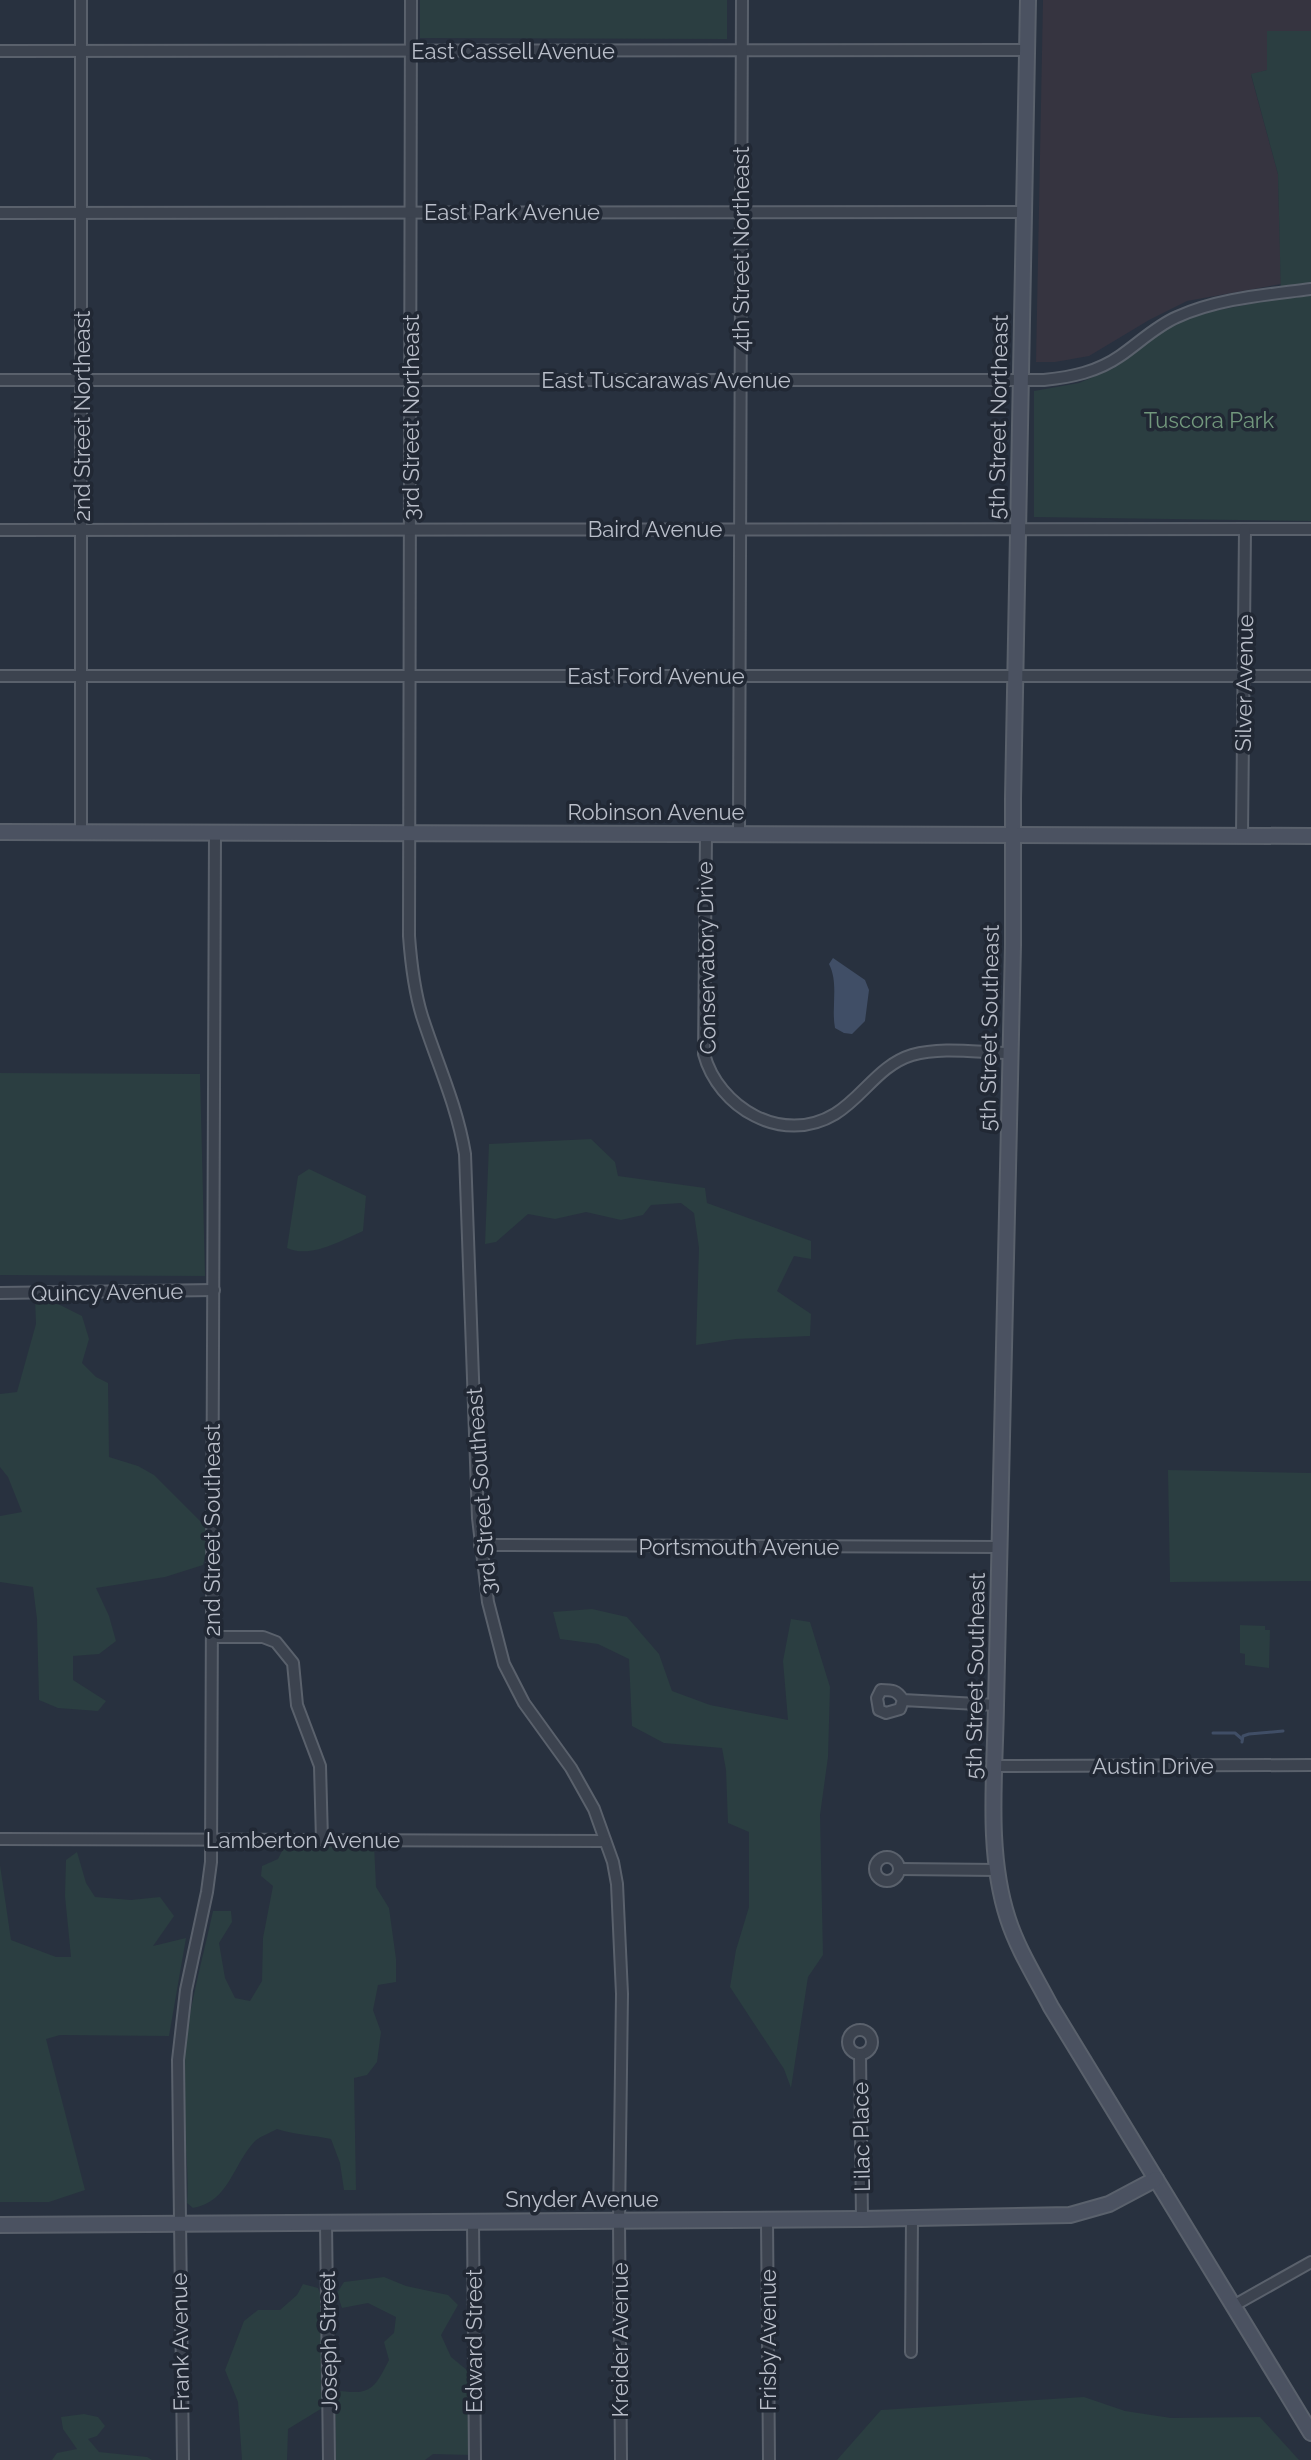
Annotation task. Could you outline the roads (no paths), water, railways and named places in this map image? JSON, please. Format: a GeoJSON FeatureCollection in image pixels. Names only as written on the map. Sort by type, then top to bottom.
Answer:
{"type":"FeatureCollection","features":[{"type":"Feature","properties":{"kind":"main road","name":"5th Street Northeast"},"geometry":{"type":"LineString","coordinates":[[1014,835],[1028,0]]}},
{"type":"Feature","properties":{"kind":"main road","name":"Robinson Avenue"},"geometry":{"type":"LineString","coordinates":[[0,832],[1311,836]]}},
{"type":"Feature","properties":{"kind":"main road","name":"5th Street Southeast"},"geometry":{"type":"LineString","coordinates":[[1014,835],[996,1705],[997,1870],[1007,1917],[1022,1954],[1051,2007],[1311,2433]]}},
{"type":"Feature","properties":{"kind":"main road","name":"Snyder Avenue"},"geometry":{"type":"LineString","coordinates":[[0,2225],[1070,2215],[1109,2204],[1156,2179]]}},
{"type":"Feature","properties":{"kind":"street","name":"2nd Street Northeast"},"geometry":{"type":"LineString","coordinates":[[81,0],[81,832]]}},
{"type":"Feature","properties":{"kind":"street","name":"3rd Street Northeast"},"geometry":{"type":"LineString","coordinates":[[410,834],[411,0]]}},
{"type":"Feature","properties":{"kind":"street","name":"4th Street Northeast"},"geometry":{"type":"LineString","coordinates":[[739,834],[742,0]]}},
{"type":"Feature","properties":{"kind":"street","name":"East Cassell Avenue"},"geometry":{"type":"LineString","coordinates":[[0,51],[1026,50]]}},
{"type":"Feature","properties":{"kind":"street","name":"East Park Avenue"},"geometry":{"type":"LineString","coordinates":[[0,213],[1024,212]]}},
{"type":"Feature","properties":{"kind":"street","name":"East Tuscarawas Avenue"},"geometry":{"type":"LineString","coordinates":[[0,380],[1066,378],[1122,355],[1167,322],[1211,305],[1311,289]]}},
{"type":"Feature","properties":{"kind":"street","name":"Silver Avenue"},"geometry":{"type":"LineString","coordinates":[[1242,836],[1245,529]]}},
{"type":"Feature","properties":{"kind":"street","name":"Baird Avenue"},"geometry":{"type":"LineString","coordinates":[[0,530],[1311,529]]}},
{"type":"Feature","properties":{"kind":"street","name":"East Ford Avenue"},"geometry":{"type":"LineString","coordinates":[[0,676],[1311,676]]}},
{"type":"Feature","properties":{"kind":"street","name":"2nd Street Southeast"},"geometry":{"type":"LineString","coordinates":[[178,2224],[180,2040],[186,1990],[207,1892],[211,1839],[215,832]]}},
{"type":"Feature","properties":{"kind":"street","name":"3rd Street Southeast"},"geometry":{"type":"LineString","coordinates":[[410,834],[409,936],[412,973],[422,1015],[455,1108],[465,1154],[480,1545],[488,1602],[504,1664],[524,1703],[594,1809],[617,1884],[622,2045],[619,2221]]}},
{"type":"Feature","properties":{"kind":"street","name":"Conservatory Drive"},"geometry":{"type":"LineString","coordinates":[[706,834],[704,1054],[709,1072],[733,1103],[768,1122],[802,1125],[835,1114],[883,1070],[914,1054],[1011,1053]]}},
{"type":"Feature","properties":{"kind":"street","name":"Quincy Avenue"},"geometry":{"type":"LineString","coordinates":[[0,1293],[214,1290]]}},
{"type":"Feature","properties":{"kind":"street","name":"Portsmouth Avenue"},"geometry":{"type":"LineString","coordinates":[[480,1545],[999,1547]]}},
{"type":"Feature","properties":{"kind":"street"},"geometry":{"type":"LineString","coordinates":[[212,1637],[263,1637],[276,1642],[293,1663],[297,1705],[320,1766],[322,1840]]}},
{"type":"Feature","properties":{"kind":"street"},"geometry":{"type":"LineString","coordinates":[[903,1700],[996,1705]]}},
{"type":"Feature","properties":{"kind":"street","name":"Austin Drive"},"geometry":{"type":"LineString","coordinates":[[995,1766],[1311,1765]]}},
{"type":"Feature","properties":{"kind":"street","name":"Lamberton Avenue"},"geometry":{"type":"LineString","coordinates":[[0,1839],[605,1841]]}},
{"type":"Feature","properties":{"kind":"street"},"geometry":{"type":"LineString","coordinates":[[900,1869],[997,1870]]}},
{"type":"Feature","properties":{"kind":"street","name":"Lilac Place"},"geometry":{"type":"LineString","coordinates":[[860,2054],[862,2219]]}},
{"type":"Feature","properties":{"kind":"street"},"geometry":{"type":"LineString","coordinates":[[911,2352],[912,2218]]}},
{"type":"Feature","properties":{"kind":"street","name":"Frisby Avenue"},"geometry":{"type":"LineString","coordinates":[[767,2220],[769,2460]]}},
{"type":"Feature","properties":{"kind":"street","name":"Kreider Avenue"},"geometry":{"type":"LineString","coordinates":[[619,2221],[621,2460]]}},
{"type":"Feature","properties":{"kind":"street","name":"Edward Street"},"geometry":{"type":"LineString","coordinates":[[473,2222],[475,2460]]}},
{"type":"Feature","properties":{"kind":"street","name":"Joseph Street"},"geometry":{"type":"LineString","coordinates":[[326,2223],[329,2460]]}},
{"type":"Feature","properties":{"kind":"street","name":"Frank Avenue"},"geometry":{"type":"LineString","coordinates":[[178,2224],[183,2460]]}},
{"type":"Feature","properties":{"kind":"street"},"geometry":{"type":"LineString","coordinates":[[1233,2306],[1311,2262]]}},
{"type":"Feature","properties":{"kind":"water"},"geometry":{"type":"Polygon","coordinates":[[[833,958],[865,980],[869,990],[865,1021],[852,1034],[835,1028],[834,979],[829,964],[833,958]]]}},
{"type":"Feature","properties":{"kind":"waterway"},"geometry":{"type":"LineString","coordinates":[[1242,1742],[1243,1736],[1249,1734],[1283,1731]]}},
{"type":"Feature","properties":{"kind":"waterway"},"geometry":{"type":"LineString","coordinates":[[1213,1733],[1235,1733],[1242,1739]]}},
{"type":"Feature","properties":{"kind":"park label","name":"Tuscora Park"},"geometry":{"type":"Point","coordinates":[1209,420]}}]}
